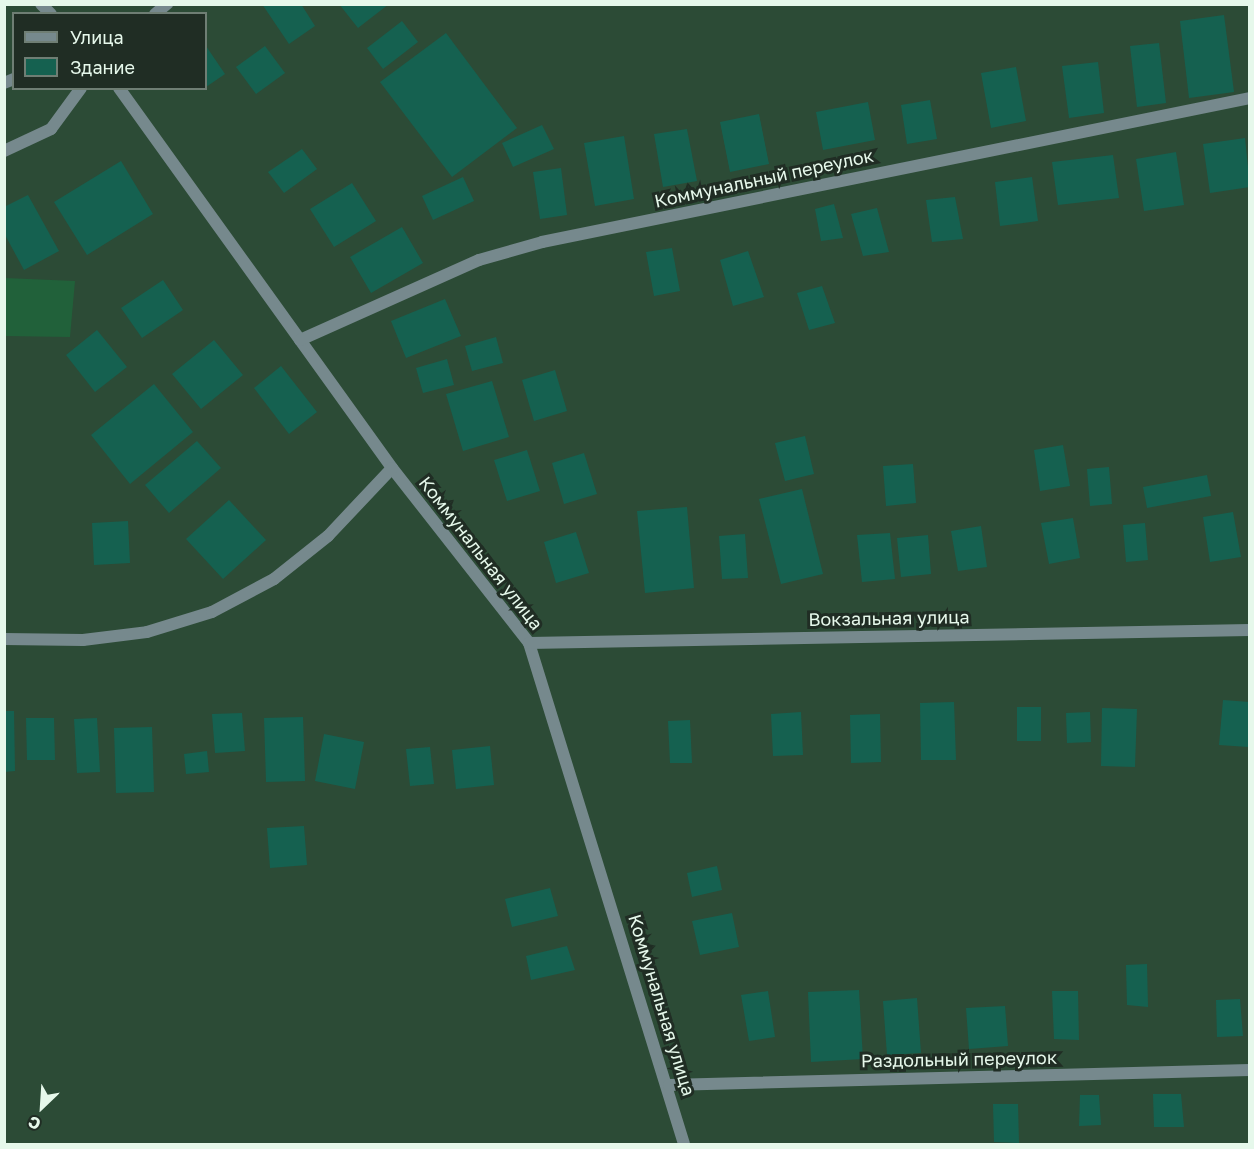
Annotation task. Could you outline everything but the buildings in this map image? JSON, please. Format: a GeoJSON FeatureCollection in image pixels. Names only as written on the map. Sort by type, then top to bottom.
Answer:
{"type":"FeatureCollection","features":[{"type":"Feature","properties":{"kind":"street"},"geometry":{"type":"LineString","coordinates":[[4,151],[51,129],[80,90]]}},
{"type":"Feature","properties":{"kind":"street","name":"Коммунальная улица"},"geometry":{"type":"LineString","coordinates":[[120,90],[392,468],[529,643],[669,1085],[684,1144]]}},
{"type":"Feature","properties":{"kind":"street","name":"Коммунальный переулок"},"geometry":{"type":"LineString","coordinates":[[300,340],[468,264],[542,242],[1250,98]]}},
{"type":"Feature","properties":{"kind":"street"},"geometry":{"type":"LineString","coordinates":[[4,639],[82,640],[147,632],[212,612],[274,579],[328,536],[392,468]]}},
{"type":"Feature","properties":{"kind":"street","name":"Вокзальная улица"},"geometry":{"type":"LineString","coordinates":[[529,643],[1250,630]]}},
{"type":"Feature","properties":{"kind":"street","name":"Раздольный переулок"},"geometry":{"type":"LineString","coordinates":[[669,1085],[1250,1070]]}},
{"type":"Feature","properties":{"kind":"green space"},"geometry":{"type":"Polygon","coordinates":[[[5,278],[75,281],[70,337],[5,336],[5,278]]]}}]}
